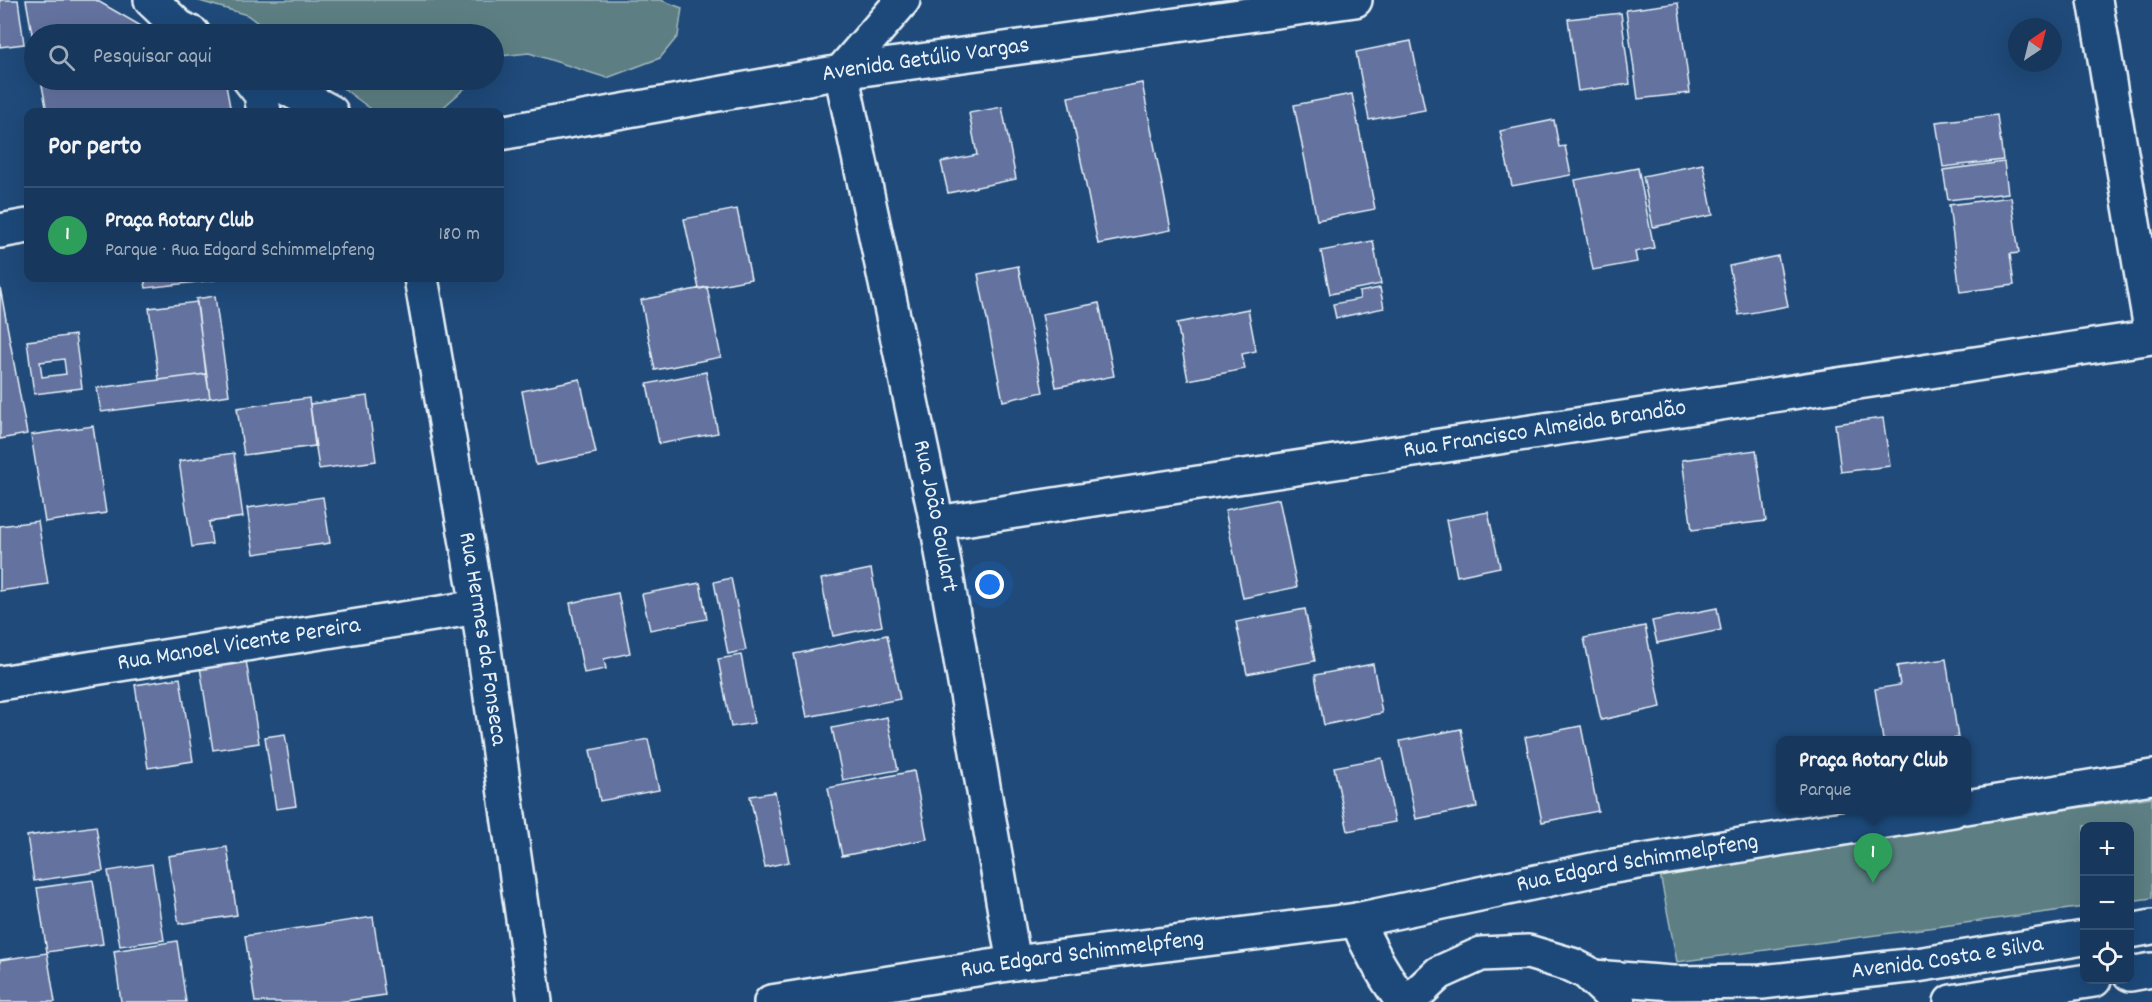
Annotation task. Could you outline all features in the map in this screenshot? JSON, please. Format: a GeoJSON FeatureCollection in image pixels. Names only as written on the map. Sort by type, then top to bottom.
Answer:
{"type":"FeatureCollection","features":[{"type":"Feature","properties":{"kind":"street"},"geometry":{"type":"LineString","coordinates":[[151,0],[176,24]]}},
{"type":"Feature","properties":{"kind":"street"},"geometry":{"type":"LineString","coordinates":[[842,72],[903,0]]}},
{"type":"Feature","properties":{"kind":"street","name":"Avenida Getúlio Vargas"},"geometry":{"type":"LineString","coordinates":[[504,132],[842,72],[1355,0]]}},
{"type":"Feature","properties":{"kind":"street"},"geometry":{"type":"LineString","coordinates":[[2095,0],[2152,336]]}},
{"type":"Feature","properties":{"kind":"street","name":"Rua João Goulart"},"geometry":{"type":"LineString","coordinates":[[842,72],[937,523],[1014,963]]}},
{"type":"Feature","properties":{"kind":"street"},"geometry":{"type":"LineString","coordinates":[[258,90],[261,94],[263,108]]}},
{"type":"Feature","properties":{"kind":"street"},"geometry":{"type":"LineString","coordinates":[[290,90],[324,108]]}},
{"type":"Feature","properties":{"kind":"street"},"geometry":{"type":"LineString","coordinates":[[0,231],[24,227]]}},
{"type":"Feature","properties":{"kind":"street","name":"Rua Hermes da Fonseca"},"geometry":{"type":"LineString","coordinates":[[423,282],[478,607],[535,1002]]}},
{"type":"Feature","properties":{"kind":"street","name":"Rua Francisco Almeida Brandão"},"geometry":{"type":"LineString","coordinates":[[937,523],[2152,336]]}},
{"type":"Feature","properties":{"kind":"street","name":"Rua Manoel Vicente Pereira"},"geometry":{"type":"LineString","coordinates":[[0,683],[478,607]]}},
{"type":"Feature","properties":{"kind":"street"},"geometry":{"type":"LineString","coordinates":[[1971,806],[2152,777]]}},
{"type":"Feature","properties":{"kind":"street","name":"Rua Edgard Schimmelpfeng"},"geometry":{"type":"LineString","coordinates":[[771,1002],[1014,963],[1357,920],[1602,868],[1929,814]]}},
{"type":"Feature","properties":{"kind":"street"},"geometry":{"type":"LineString","coordinates":[[1357,920],[1368,949],[1382,974],[1403,1002]]}},
{"type":"Feature","properties":{"kind":"street"},"geometry":{"type":"LineString","coordinates":[[2134,930],[2152,927]]}},
{"type":"Feature","properties":{"kind":"street","name":"Avenida Costa e Silva"},"geometry":{"type":"LineString","coordinates":[[1593,977],[1673,983],[1762,982],[1917,964],[2080,939]]}},
{"type":"Feature","properties":{"kind":"street","name":"Avenida Costa e Silva"},"geometry":{"type":"LineString","coordinates":[[1408,1002],[1439,973],[1481,954],[1528,952],[1572,965],[1593,977],[1618,1002]]}},
{"type":"Feature","properties":{"kind":"street"},"geometry":{"type":"LineString","coordinates":[[2134,973],[2152,970]]}},
{"type":"Feature","properties":{"kind":"street","name":"Avenida Costa e Silva"},"geometry":{"type":"LineString","coordinates":[[1951,1002],[2080,982]]}},
{"type":"Feature","properties":{"kind":"green space"},"geometry":{"type":"Polygon","coordinates":[[[196,0],[661,0],[682,8],[678,36],[660,58],[607,78],[529,53],[504,56],[504,24],[259,24],[247,15],[196,0]]]}},
{"type":"Feature","properties":{"kind":"green space"},"geometry":{"type":"Polygon","coordinates":[[[345,90],[463,90],[442,108],[370,108],[345,90]]]}},
{"type":"Feature","properties":{"kind":"green space"},"geometry":{"type":"Polygon","coordinates":[[[2152,797],[2152,898],[2134,900],[2134,822],[2080,822],[2080,908],[1677,962],[1659,869],[2152,797]]]}},
{"type":"Feature","properties":{"kind":"building"},"geometry":{"type":"Polygon","coordinates":[[[0,0],[18,0],[24,44],[0,47],[0,0]]]}},
{"type":"Feature","properties":{"kind":"building"},"geometry":{"type":"Polygon","coordinates":[[[26,0],[96,0],[138,24],[30,24],[26,0]]]}},
{"type":"Feature","properties":{"kind":"building"},"geometry":{"type":"Polygon","coordinates":[[[1678,3],[1690,93],[1638,99],[1626,10],[1678,3]]]}},
{"type":"Feature","properties":{"kind":"building"},"geometry":{"type":"Polygon","coordinates":[[[1621,13],[1630,84],[1578,91],[1568,19],[1621,13]]]}},
{"type":"Feature","properties":{"kind":"building"},"geometry":{"type":"Polygon","coordinates":[[[1411,41],[1425,110],[1369,120],[1356,52],[1411,41]]]}},
{"type":"Feature","properties":{"kind":"building"},"geometry":{"type":"Polygon","coordinates":[[[1142,83],[1171,230],[1098,244],[1068,97],[1142,83]]]}},
{"type":"Feature","properties":{"kind":"building"},"geometry":{"type":"Polygon","coordinates":[[[43,90],[227,90],[230,108],[46,108],[43,90]]]}},
{"type":"Feature","properties":{"kind":"building"},"geometry":{"type":"Polygon","coordinates":[[[1352,94],[1375,209],[1317,220],[1294,105],[1352,94]]]}},
{"type":"Feature","properties":{"kind":"building"},"geometry":{"type":"Polygon","coordinates":[[[1002,107],[1016,179],[948,193],[941,162],[977,155],[969,113],[1002,107]]]}},
{"type":"Feature","properties":{"kind":"building"},"geometry":{"type":"Polygon","coordinates":[[[1997,115],[2003,160],[1943,167],[1936,122],[1997,115]]]}},
{"type":"Feature","properties":{"kind":"building"},"geometry":{"type":"Polygon","coordinates":[[[1554,120],[1559,147],[1565,146],[1571,175],[1512,186],[1500,131],[1554,120]]]}},
{"type":"Feature","properties":{"kind":"building"},"geometry":{"type":"Polygon","coordinates":[[[2004,162],[2008,193],[1948,200],[1943,170],[2004,162]]]}},
{"type":"Feature","properties":{"kind":"building"},"geometry":{"type":"Polygon","coordinates":[[[1703,164],[1713,215],[1653,227],[1643,176],[1703,164]]]}},
{"type":"Feature","properties":{"kind":"building"},"geometry":{"type":"Polygon","coordinates":[[[1638,168],[1654,248],[1635,252],[1637,262],[1593,270],[1575,180],[1638,168]]]}},
{"type":"Feature","properties":{"kind":"building"},"geometry":{"type":"Polygon","coordinates":[[[2011,197],[2019,253],[2010,254],[2014,285],[1960,292],[1949,205],[2011,197]]]}},
{"type":"Feature","properties":{"kind":"building"},"geometry":{"type":"Polygon","coordinates":[[[737,209],[751,279],[699,289],[684,219],[737,209]]]}},
{"type":"Feature","properties":{"kind":"building"},"geometry":{"type":"Polygon","coordinates":[[[1373,241],[1381,284],[1330,294],[1321,251],[1373,241]]]}},
{"type":"Feature","properties":{"kind":"building"},"geometry":{"type":"Polygon","coordinates":[[[1778,256],[1788,306],[1739,315],[1729,266],[1778,256]]]}},
{"type":"Feature","properties":{"kind":"building"},"geometry":{"type":"Polygon","coordinates":[[[1018,266],[1043,392],[1003,401],[978,274],[1018,266]]]}},
{"type":"Feature","properties":{"kind":"building"},"geometry":{"type":"Polygon","coordinates":[[[145,282],[198,282],[146,288],[145,282]]]}},
{"type":"Feature","properties":{"kind":"building"},"geometry":{"type":"Polygon","coordinates":[[[0,287],[27,434],[0,439],[0,287]]]}},
{"type":"Feature","properties":{"kind":"building"},"geometry":{"type":"Polygon","coordinates":[[[707,287],[721,357],[655,370],[641,300],[707,287]]]}},
{"type":"Feature","properties":{"kind":"building"},"geometry":{"type":"Polygon","coordinates":[[[1380,288],[1384,308],[1336,318],[1333,304],[1360,299],[1359,292],[1380,288]]]}},
{"type":"Feature","properties":{"kind":"building"},"geometry":{"type":"Polygon","coordinates":[[[215,296],[229,395],[210,398],[196,299],[215,296]]]}},
{"type":"Feature","properties":{"kind":"building"},"geometry":{"type":"Polygon","coordinates":[[[197,302],[206,374],[159,380],[149,308],[197,302]]]}},
{"type":"Feature","properties":{"kind":"building"},"geometry":{"type":"Polygon","coordinates":[[[1099,303],[1114,376],[1056,387],[1042,314],[1099,303]]]}},
{"type":"Feature","properties":{"kind":"building"},"geometry":{"type":"Polygon","coordinates":[[[1248,309],[1256,351],[1242,354],[1245,369],[1188,380],[1177,323],[1248,309]]]}},
{"type":"Feature","properties":{"kind":"building"},"geometry":{"type":"Polygon","coordinates":[[[75,335],[82,388],[34,394],[27,341],[75,335]],[[64,359],[40,362],[42,377],[66,374],[64,359]]]}},
{"type":"Feature","properties":{"kind":"building"},"geometry":{"type":"Polygon","coordinates":[[[706,372],[718,433],[659,444],[647,384],[706,372]]]}},
{"type":"Feature","properties":{"kind":"building"},"geometry":{"type":"Polygon","coordinates":[[[206,374],[210,398],[101,412],[97,388],[206,374]]]}},
{"type":"Feature","properties":{"kind":"building"},"geometry":{"type":"Polygon","coordinates":[[[580,379],[596,453],[536,465],[522,391],[580,379]]]}},
{"type":"Feature","properties":{"kind":"building"},"geometry":{"type":"Polygon","coordinates":[[[367,396],[376,461],[319,469],[310,404],[367,396]]]}},
{"type":"Feature","properties":{"kind":"building"},"geometry":{"type":"Polygon","coordinates":[[[309,398],[315,446],[244,455],[237,408],[309,398]]]}},
{"type":"Feature","properties":{"kind":"building"},"geometry":{"type":"Polygon","coordinates":[[[1883,418],[1890,466],[1841,472],[1835,424],[1883,418]]]}},
{"type":"Feature","properties":{"kind":"building"},"geometry":{"type":"Polygon","coordinates":[[[93,426],[106,513],[45,522],[31,435],[93,426]]]}},
{"type":"Feature","properties":{"kind":"building"},"geometry":{"type":"Polygon","coordinates":[[[1756,450],[1766,521],[1692,530],[1682,460],[1756,450]]]}},
{"type":"Feature","properties":{"kind":"building"},"geometry":{"type":"Polygon","coordinates":[[[234,453],[243,517],[209,522],[212,544],[192,547],[179,461],[234,453]]]}},
{"type":"Feature","properties":{"kind":"building"},"geometry":{"type":"Polygon","coordinates":[[[323,497],[330,543],[254,554],[247,508],[323,497]]]}},
{"type":"Feature","properties":{"kind":"building"},"geometry":{"type":"Polygon","coordinates":[[[1279,499],[1297,587],[1243,598],[1225,510],[1279,499]]]}},
{"type":"Feature","properties":{"kind":"building"},"geometry":{"type":"Polygon","coordinates":[[[1488,512],[1500,567],[1457,576],[1446,520],[1488,512]]]}},
{"type":"Feature","properties":{"kind":"building"},"geometry":{"type":"Polygon","coordinates":[[[38,521],[48,584],[0,591],[0,526],[38,521]]]}},
{"type":"Feature","properties":{"kind":"building"},"geometry":{"type":"Polygon","coordinates":[[[871,569],[882,626],[833,636],[821,579],[871,569]]]}},
{"type":"Feature","properties":{"kind":"building"},"geometry":{"type":"Polygon","coordinates":[[[731,578],[746,650],[728,654],[714,582],[731,578]]]}},
{"type":"Feature","properties":{"kind":"building"},"geometry":{"type":"Polygon","coordinates":[[[700,583],[707,619],[650,630],[642,594],[700,583]]]}},
{"type":"Feature","properties":{"kind":"building"},"geometry":{"type":"Polygon","coordinates":[[[618,593],[630,653],[604,659],[606,669],[584,673],[570,603],[618,593]]]}},
{"type":"Feature","properties":{"kind":"building"},"geometry":{"type":"Polygon","coordinates":[[[1717,608],[1721,630],[1657,643],[1652,621],[1717,608]]]}},
{"type":"Feature","properties":{"kind":"building"},"geometry":{"type":"Polygon","coordinates":[[[1305,609],[1315,661],[1247,674],[1236,622],[1305,609]]]}},
{"type":"Feature","properties":{"kind":"building"},"geometry":{"type":"Polygon","coordinates":[[[1645,626],[1661,707],[1601,720],[1584,638],[1645,626]]]}},
{"type":"Feature","properties":{"kind":"building"},"geometry":{"type":"Polygon","coordinates":[[[887,635],[900,699],[807,717],[794,654],[887,635]]]}},
{"type":"Feature","properties":{"kind":"building"},"geometry":{"type":"Polygon","coordinates":[[[741,655],[754,723],[731,727],[718,659],[741,655]]]}},
{"type":"Feature","properties":{"kind":"building"},"geometry":{"type":"Polygon","coordinates":[[[1946,659],[1958,736],[1882,736],[1875,689],[1900,685],[1897,666],[1946,659]]]}},
{"type":"Feature","properties":{"kind":"building"},"geometry":{"type":"Polygon","coordinates":[[[246,660],[259,743],[213,750],[200,667],[246,660]]]}},
{"type":"Feature","properties":{"kind":"building"},"geometry":{"type":"Polygon","coordinates":[[[1373,664],[1382,713],[1324,725],[1315,675],[1373,664]]]}},
{"type":"Feature","properties":{"kind":"building"},"geometry":{"type":"Polygon","coordinates":[[[180,678],[193,761],[148,768],[135,685],[180,678]]]}},
{"type":"Feature","properties":{"kind":"building"},"geometry":{"type":"Polygon","coordinates":[[[887,717],[898,770],[843,780],[832,728],[887,717]]]}},
{"type":"Feature","properties":{"kind":"building"},"geometry":{"type":"Polygon","coordinates":[[[1581,726],[1598,811],[1542,822],[1525,737],[1581,726]]]}},
{"type":"Feature","properties":{"kind":"building"},"geometry":{"type":"Polygon","coordinates":[[[1461,729],[1477,807],[1416,819],[1400,741],[1461,729]]]}},
{"type":"Feature","properties":{"kind":"building"},"geometry":{"type":"Polygon","coordinates":[[[285,734],[296,806],[276,809],[265,737],[285,734]]]}},
{"type":"Feature","properties":{"kind":"building"},"geometry":{"type":"Polygon","coordinates":[[[648,739],[659,790],[600,801],[590,750],[648,739]]]}},
{"type":"Feature","properties":{"kind":"building"},"geometry":{"type":"Polygon","coordinates":[[[1382,758],[1395,822],[1348,831],[1334,767],[1382,758]]]}},
{"type":"Feature","properties":{"kind":"building"},"geometry":{"type":"Polygon","coordinates":[[[914,771],[927,839],[842,856],[828,788],[914,771]]]}},
{"type":"Feature","properties":{"kind":"building"},"geometry":{"type":"Polygon","coordinates":[[[775,792],[789,862],[765,867],[750,796],[775,792]]]}},
{"type":"Feature","properties":{"kind":"building"},"geometry":{"type":"Polygon","coordinates":[[[96,826],[103,871],[34,881],[27,836],[96,826]]]}},
{"type":"Feature","properties":{"kind":"building"},"geometry":{"type":"Polygon","coordinates":[[[227,847],[237,915],[179,924],[168,856],[227,847]]]}},
{"type":"Feature","properties":{"kind":"building"},"geometry":{"type":"Polygon","coordinates":[[[152,864],[164,940],[120,946],[108,871],[152,864]]]}},
{"type":"Feature","properties":{"kind":"building"},"geometry":{"type":"Polygon","coordinates":[[[93,880],[103,944],[47,952],[37,888],[93,880]]]}},
{"type":"Feature","properties":{"kind":"building"},"geometry":{"type":"Polygon","coordinates":[[[373,917],[385,995],[338,1002],[255,1002],[245,936],[373,917]]]}},
{"type":"Feature","properties":{"kind":"building"},"geometry":{"type":"Polygon","coordinates":[[[177,941],[186,1002],[121,1002],[114,951],[177,941]]]}},
{"type":"Feature","properties":{"kind":"building"},"geometry":{"type":"Polygon","coordinates":[[[47,953],[55,1002],[0,1002],[0,960],[47,953]]]}},
{"type":"Feature","properties":{"kind":"place","name":"Praça Rotary Club"},"geometry":{"type":"Point","coordinates":[1873,883]}}]}
